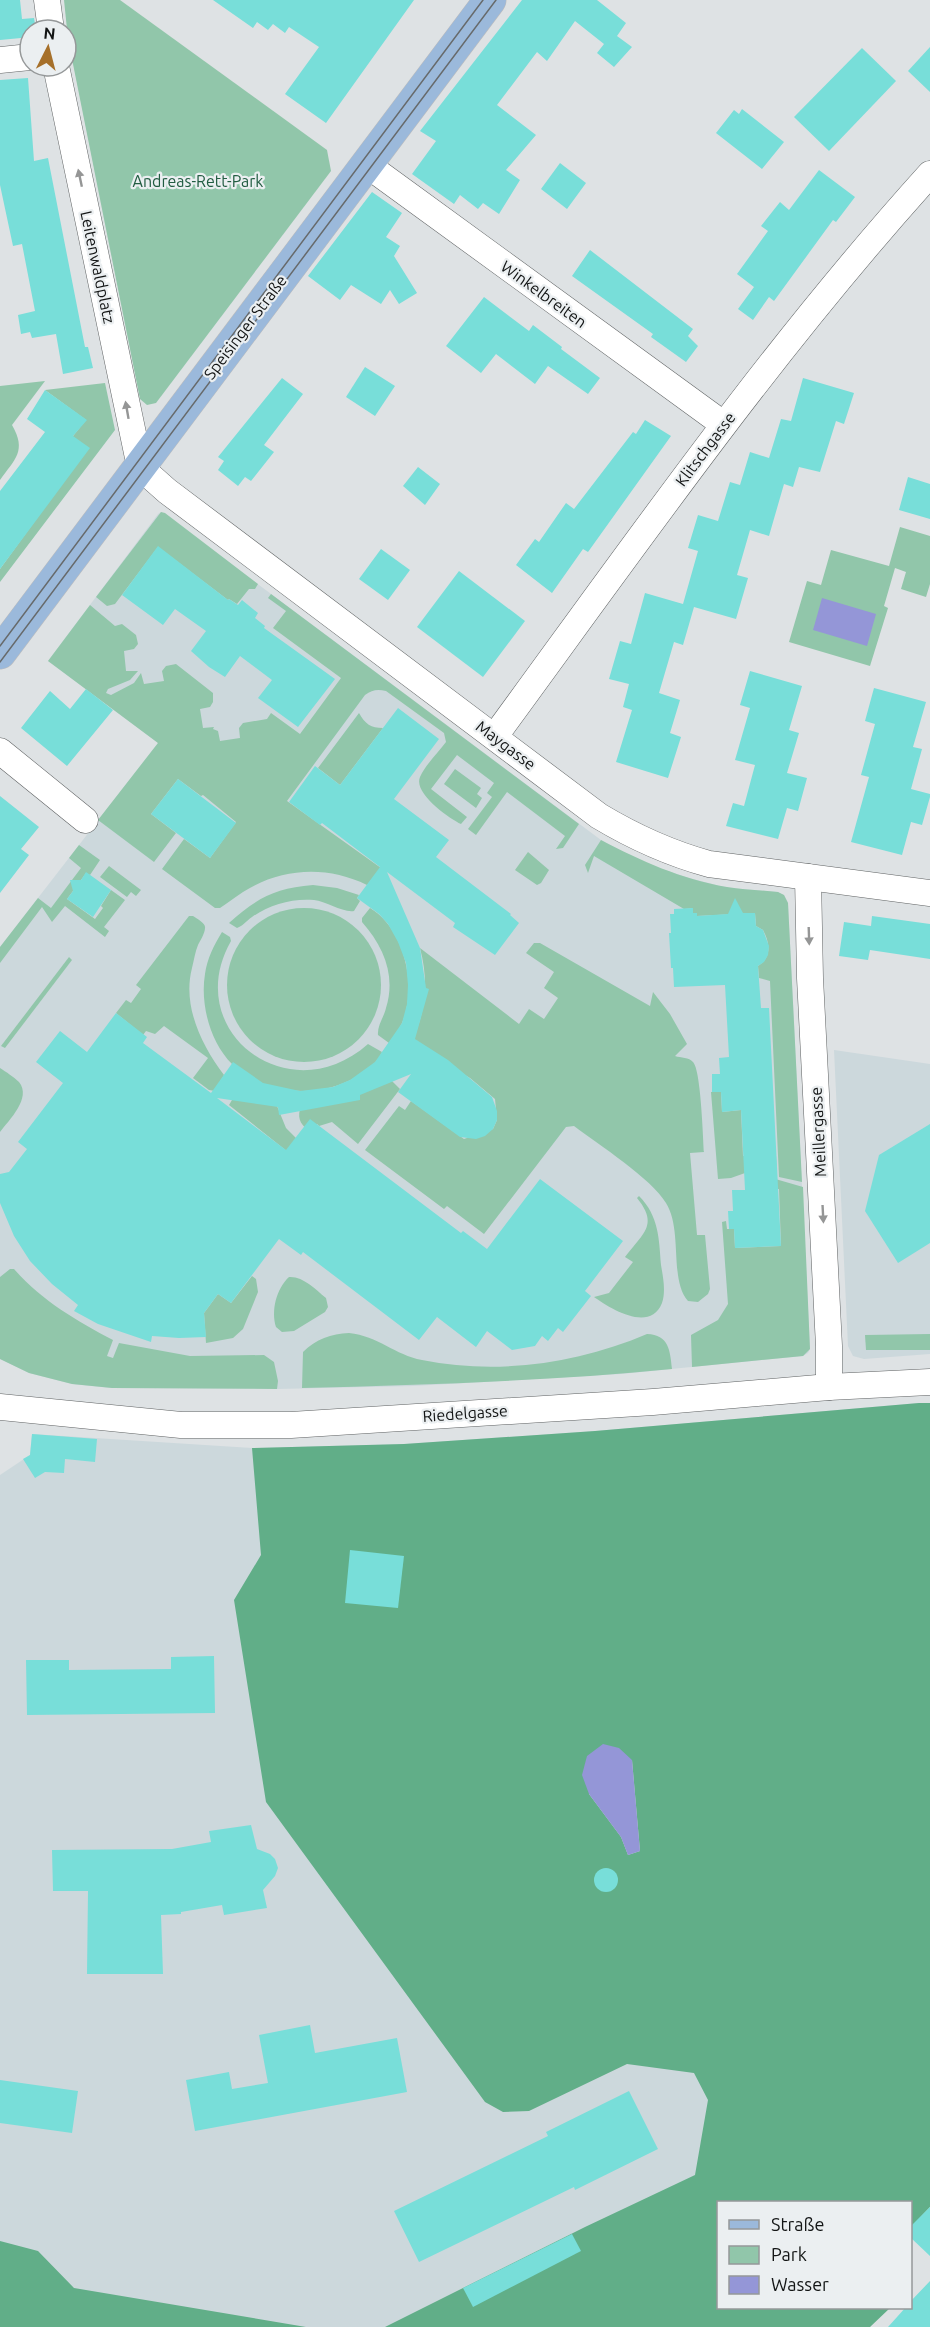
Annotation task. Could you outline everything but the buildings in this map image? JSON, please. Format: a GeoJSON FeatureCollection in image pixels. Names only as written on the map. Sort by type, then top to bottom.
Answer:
{"type":"FeatureCollection","features":[{"type":"Feature","properties":{"kind":"main road","name":"Speisinger Straße"},"geometry":{"type":"LineString","coordinates":[[0,653],[490,0]]}},
{"type":"Feature","properties":{"kind":"street"},"geometry":{"type":"LineString","coordinates":[[47,0],[49,18]]}},
{"type":"Feature","properties":{"kind":"street"},"geometry":{"type":"LineString","coordinates":[[0,60],[18,58]]}},
{"type":"Feature","properties":{"kind":"street","name":"Leitenwaldplatz"},"geometry":{"type":"LineString","coordinates":[[59,78],[140,467]]}},
{"type":"Feature","properties":{"kind":"street","name":"Winkelbreiten"},"geometry":{"type":"LineString","coordinates":[[366,164],[723,424]]}},
{"type":"Feature","properties":{"kind":"street","name":"Klitschgasse"},"geometry":{"type":"LineString","coordinates":[[495,736],[723,424],[877,233],[930,174]]}},
{"type":"Feature","properties":{"kind":"street","name":"Maygasse"},"geometry":{"type":"LineString","coordinates":[[140,467],[205,519],[599,816],[648,843],[682,857],[709,864],[930,892]]}},
{"type":"Feature","properties":{"kind":"street"},"geometry":{"type":"LineString","coordinates":[[0,751],[85,820]]}},
{"type":"Feature","properties":{"kind":"street","name":"Meillergasse"},"geometry":{"type":"LineString","coordinates":[[808,877],[810,978],[830,1346],[829,1387]]}},
{"type":"Feature","properties":{"kind":"street","name":"Riedelgasse"},"geometry":{"type":"LineString","coordinates":[[0,1407],[181,1425],[291,1425],[930,1382]]}},
{"type":"Feature","properties":{"kind":"shaded area"},"geometry":{"type":"Polygon","coordinates":[[[161,512],[601,840],[644,863],[689,878],[728,888],[778,892],[784,895],[788,903],[810,1349],[808,1353],[803,1356],[621,1374],[413,1386],[277,1389],[112,1388],[72,1384],[29,1373],[0,1359],[0,947],[158,743],[48,661],[161,512]]]}},
{"type":"Feature","properties":{"kind":"shaded area"},"geometry":{"type":"Polygon","coordinates":[[[834,1050],[930,1064],[930,1354],[864,1359],[853,1356],[848,1346],[834,1050]]]}},
{"type":"Feature","properties":{"kind":"shaded area"},"geometry":{"type":"Polygon","coordinates":[[[930,1403],[718,2201],[676,2327],[0,2327],[0,1475],[30,1455],[32,1434],[252,1448],[404,1444],[595,1431],[930,1403]]]}},
{"type":"Feature","properties":{"kind":"green space","name":"Andreas-Rett-Park"},"geometry":{"type":"Polygon","coordinates":[[[64,0],[120,0],[327,150],[331,171],[156,403],[147,405],[140,399],[76,78],[78,78],[78,18],[66,18],[64,0]]]}},
{"type":"Feature","properties":{"kind":"green space"},"geometry":{"type":"Polygon","coordinates":[[[45,381],[12,425],[19,448],[14,460],[0,480],[0,386],[45,381]]]}},
{"type":"Feature","properties":{"kind":"green space"},"geometry":{"type":"Polygon","coordinates":[[[105,383],[115,430],[0,582],[0,569],[45,507],[73,436],[86,420],[45,390],[105,383]]]}},
{"type":"Feature","properties":{"kind":"green space"},"geometry":{"type":"Polygon","coordinates":[[[161,512],[258,584],[255,589],[249,589],[237,604],[228,600],[158,547],[115,604],[107,606],[96,597],[161,512]]]}},
{"type":"Feature","properties":{"kind":"green space"},"geometry":{"type":"Polygon","coordinates":[[[900,527],[930,536],[930,584],[926,597],[901,589],[906,572],[895,568],[884,606],[888,608],[870,666],[789,642],[807,581],[821,585],[831,550],[889,566],[900,527]]]}},
{"type":"Feature","properties":{"kind":"green space"},"geometry":{"type":"Polygon","coordinates":[[[271,594],[579,824],[563,848],[556,849],[565,836],[507,792],[476,835],[468,829],[492,797],[487,793],[494,783],[457,755],[431,789],[467,817],[461,824],[433,804],[419,783],[429,763],[446,742],[444,733],[386,691],[380,690],[365,695],[287,801],[381,868],[367,885],[336,874],[304,872],[288,874],[258,884],[220,908],[215,908],[162,869],[184,839],[210,858],[236,822],[203,795],[201,796],[178,779],[151,814],[176,833],[154,862],[98,820],[158,743],[48,661],[90,605],[115,626],[122,624],[136,635],[138,644],[134,649],[124,651],[126,671],[138,671],[130,680],[108,689],[106,693],[111,695],[134,683],[141,673],[144,684],[164,681],[162,671],[166,666],[176,664],[213,693],[213,702],[210,707],[200,709],[203,728],[214,727],[213,729],[218,731],[220,741],[240,738],[239,728],[243,723],[267,719],[271,713],[300,734],[341,678],[273,628],[286,611],[268,598],[271,594]]]}},
{"type":"Feature","properties":{"kind":"green space"},"geometry":{"type":"Polygon","coordinates":[[[359,713],[369,725],[383,728],[340,785],[318,768],[359,713]]]}},
{"type":"Feature","properties":{"kind":"green space"},"geometry":{"type":"Polygon","coordinates":[[[455,769],[481,788],[477,794],[482,798],[476,808],[444,784],[455,769]]]}},
{"type":"Feature","properties":{"kind":"green space"},"geometry":{"type":"Polygon","coordinates":[[[601,840],[646,862],[710,884],[778,892],[784,895],[788,903],[802,1182],[779,1177],[770,981],[759,978],[758,966],[768,954],[768,945],[763,930],[756,926],[755,913],[697,916],[693,913],[693,908],[684,909],[594,856],[588,873],[585,865],[601,840]]]}},
{"type":"Feature","properties":{"kind":"green space"},"geometry":{"type":"Polygon","coordinates":[[[79,845],[100,860],[90,875],[86,873],[81,880],[76,880],[73,891],[67,899],[95,919],[111,890],[125,900],[104,927],[109,931],[105,937],[65,906],[52,922],[42,907],[0,963],[0,947],[38,898],[51,908],[81,868],[69,858],[79,845]]]}},
{"type":"Feature","properties":{"kind":"green space"},"geometry":{"type":"Polygon","coordinates":[[[528,852],[549,870],[541,883],[537,885],[515,870],[528,852]]]}},
{"type":"Feature","properties":{"kind":"green space"},"geometry":{"type":"Polygon","coordinates":[[[109,866],[141,890],[136,896],[131,892],[127,897],[100,877],[109,866]]]}},
{"type":"Feature","properties":{"kind":"green space"},"geometry":{"type":"Polygon","coordinates":[[[300,886],[337,888],[359,895],[357,898],[360,901],[354,911],[350,911],[314,900],[289,901],[266,909],[237,928],[229,923],[267,896],[300,886]]]}},
{"type":"Feature","properties":{"kind":"green space"},"geometry":{"type":"Polygon","coordinates":[[[304,908],[333,914],[347,921],[358,931],[368,942],[375,956],[381,985],[375,1014],[368,1028],[358,1039],[347,1049],[333,1056],[304,1062],[275,1056],[261,1049],[250,1039],[240,1028],[233,1014],[227,985],[233,956],[240,942],[250,931],[261,921],[275,914],[304,908]]]}},
{"type":"Feature","properties":{"kind":"green space"},"geometry":{"type":"Polygon","coordinates":[[[370,908],[392,929],[405,959],[408,976],[407,1008],[401,1026],[389,1043],[378,1035],[378,1032],[389,996],[389,973],[382,952],[362,922],[362,918],[370,908]]]}},
{"type":"Feature","properties":{"kind":"green space"},"geometry":{"type":"Polygon","coordinates":[[[189,916],[193,916],[205,926],[192,968],[190,997],[196,1025],[208,1051],[224,1075],[215,1091],[209,1090],[193,1078],[208,1058],[164,1026],[155,1034],[146,1031],[143,1035],[116,1013],[126,1000],[131,1003],[141,989],[136,985],[189,916]]]}},
{"type":"Feature","properties":{"kind":"green space"},"geometry":{"type":"Polygon","coordinates":[[[222,932],[230,937],[231,941],[219,974],[220,1005],[231,1032],[251,1052],[276,1066],[306,1070],[337,1063],[368,1044],[382,1052],[378,1060],[360,1075],[341,1084],[309,1091],[275,1088],[259,1082],[232,1064],[212,1034],[204,998],[207,963],[222,932]]]}},
{"type":"Feature","properties":{"kind":"green space"},"geometry":{"type":"Polygon","coordinates":[[[534,943],[540,943],[650,1006],[653,992],[670,1014],[687,1044],[675,1056],[691,1060],[698,1077],[704,1152],[690,1153],[697,1235],[705,1235],[710,1289],[708,1294],[698,1302],[688,1301],[682,1292],[671,1214],[659,1193],[637,1173],[574,1126],[566,1127],[484,1234],[447,1206],[444,1209],[365,1150],[399,1106],[405,1110],[411,1101],[464,1139],[493,1129],[497,1120],[495,1099],[470,1078],[411,1043],[423,1008],[425,985],[420,948],[519,1024],[529,1009],[544,1019],[558,998],[544,988],[554,972],[526,953],[534,943]]]}},
{"type":"Feature","properties":{"kind":"green space"},"geometry":{"type":"Polygon","coordinates":[[[69,957],[72,960],[5,1048],[1,1046],[69,957]]]}},
{"type":"Feature","properties":{"kind":"green space"},"geometry":{"type":"Polygon","coordinates":[[[0,1068],[19,1082],[23,1095],[18,1109],[0,1132],[0,1068]]]}},
{"type":"Feature","properties":{"kind":"green space"},"geometry":{"type":"Polygon","coordinates":[[[390,1079],[400,1089],[358,1144],[332,1122],[319,1126],[317,1124],[311,1132],[301,1122],[300,1109],[390,1079]]]}},
{"type":"Feature","properties":{"kind":"green space"},"geometry":{"type":"Polygon","coordinates":[[[238,1090],[277,1106],[286,1128],[296,1138],[293,1156],[229,1105],[238,1090]]]}},
{"type":"Feature","properties":{"kind":"green space"},"geometry":{"type":"Polygon","coordinates":[[[711,1092],[721,1092],[722,1112],[741,1110],[743,1156],[776,1155],[777,1176],[745,1173],[731,1178],[718,1179],[711,1092]]]}},
{"type":"Feature","properties":{"kind":"green space"},"geometry":{"type":"Polygon","coordinates":[[[765,1176],[803,1187],[810,1349],[803,1356],[692,1367],[691,1335],[718,1320],[728,1304],[722,1222],[726,1221],[727,1229],[734,1229],[735,1248],[781,1246],[779,1189],[760,1189],[765,1176]]]}},
{"type":"Feature","properties":{"kind":"green space"},"geometry":{"type":"Polygon","coordinates":[[[639,1196],[651,1212],[657,1228],[664,1289],[662,1303],[656,1312],[640,1317],[620,1312],[594,1297],[609,1293],[633,1262],[625,1257],[643,1235],[648,1222],[644,1207],[637,1198],[639,1196]]]}},
{"type":"Feature","properties":{"kind":"green space"},"geometry":{"type":"Polygon","coordinates":[[[10,1269],[14,1269],[36,1291],[60,1309],[113,1340],[107,1356],[113,1358],[119,1343],[190,1356],[264,1355],[274,1362],[278,1381],[277,1389],[112,1388],[72,1384],[29,1373],[0,1359],[0,1277],[10,1269]]]}},
{"type":"Feature","properties":{"kind":"green space"},"geometry":{"type":"Polygon","coordinates":[[[252,1276],[256,1279],[258,1292],[243,1329],[233,1338],[206,1343],[204,1313],[218,1294],[231,1303],[252,1276]]]}},
{"type":"Feature","properties":{"kind":"green space"},"geometry":{"type":"Polygon","coordinates":[[[289,1277],[304,1281],[313,1287],[326,1298],[328,1307],[325,1312],[294,1331],[282,1332],[276,1327],[274,1307],[281,1288],[289,1277]]]}},
{"type":"Feature","properties":{"kind":"green space"},"geometry":{"type":"Polygon","coordinates":[[[349,1333],[369,1338],[412,1358],[479,1366],[536,1364],[565,1359],[593,1353],[647,1334],[660,1337],[667,1345],[672,1369],[487,1382],[302,1388],[303,1352],[324,1338],[349,1333]]]}},
{"type":"Feature","properties":{"kind":"green space"},"geometry":{"type":"Polygon","coordinates":[[[930,1334],[930,1350],[866,1350],[865,1335],[930,1334]]]}},
{"type":"Feature","properties":{"kind":"green space"},"geometry":{"type":"Polygon","coordinates":[[[930,1403],[930,2207],[912,2226],[912,2201],[717,2201],[717,2309],[889,2309],[870,2327],[385,2327],[695,2175],[708,2100],[694,2073],[627,2064],[529,2111],[503,2112],[485,2102],[266,1802],[234,1600],[261,1555],[252,1448],[404,1444],[595,1431],[930,1403]],[[632,1760],[589,1794],[621,1837],[628,1855],[640,1851],[632,1760]]]}},
{"type":"Feature","properties":{"kind":"green space"},"geometry":{"type":"Polygon","coordinates":[[[0,2241],[38,2251],[74,2288],[306,2327],[0,2327],[0,2241]]]}},
{"type":"Feature","properties":{"kind":"water"},"geometry":{"type":"Polygon","coordinates":[[[822,598],[876,614],[867,646],[813,630],[822,598]]]}},
{"type":"Feature","properties":{"kind":"water"},"geometry":{"type":"Polygon","coordinates":[[[603,1744],[619,1748],[632,1760],[640,1851],[628,1855],[621,1837],[589,1794],[582,1775],[587,1756],[603,1744]]]}},
{"type":"Feature","properties":{"kind":"tram line"},"geometry":{"type":"LineString","coordinates":[[0,646],[483,0]]}},
{"type":"Feature","properties":{"kind":"tram line"},"geometry":{"type":"LineString","coordinates":[[0,662],[496,0]]}}]}
